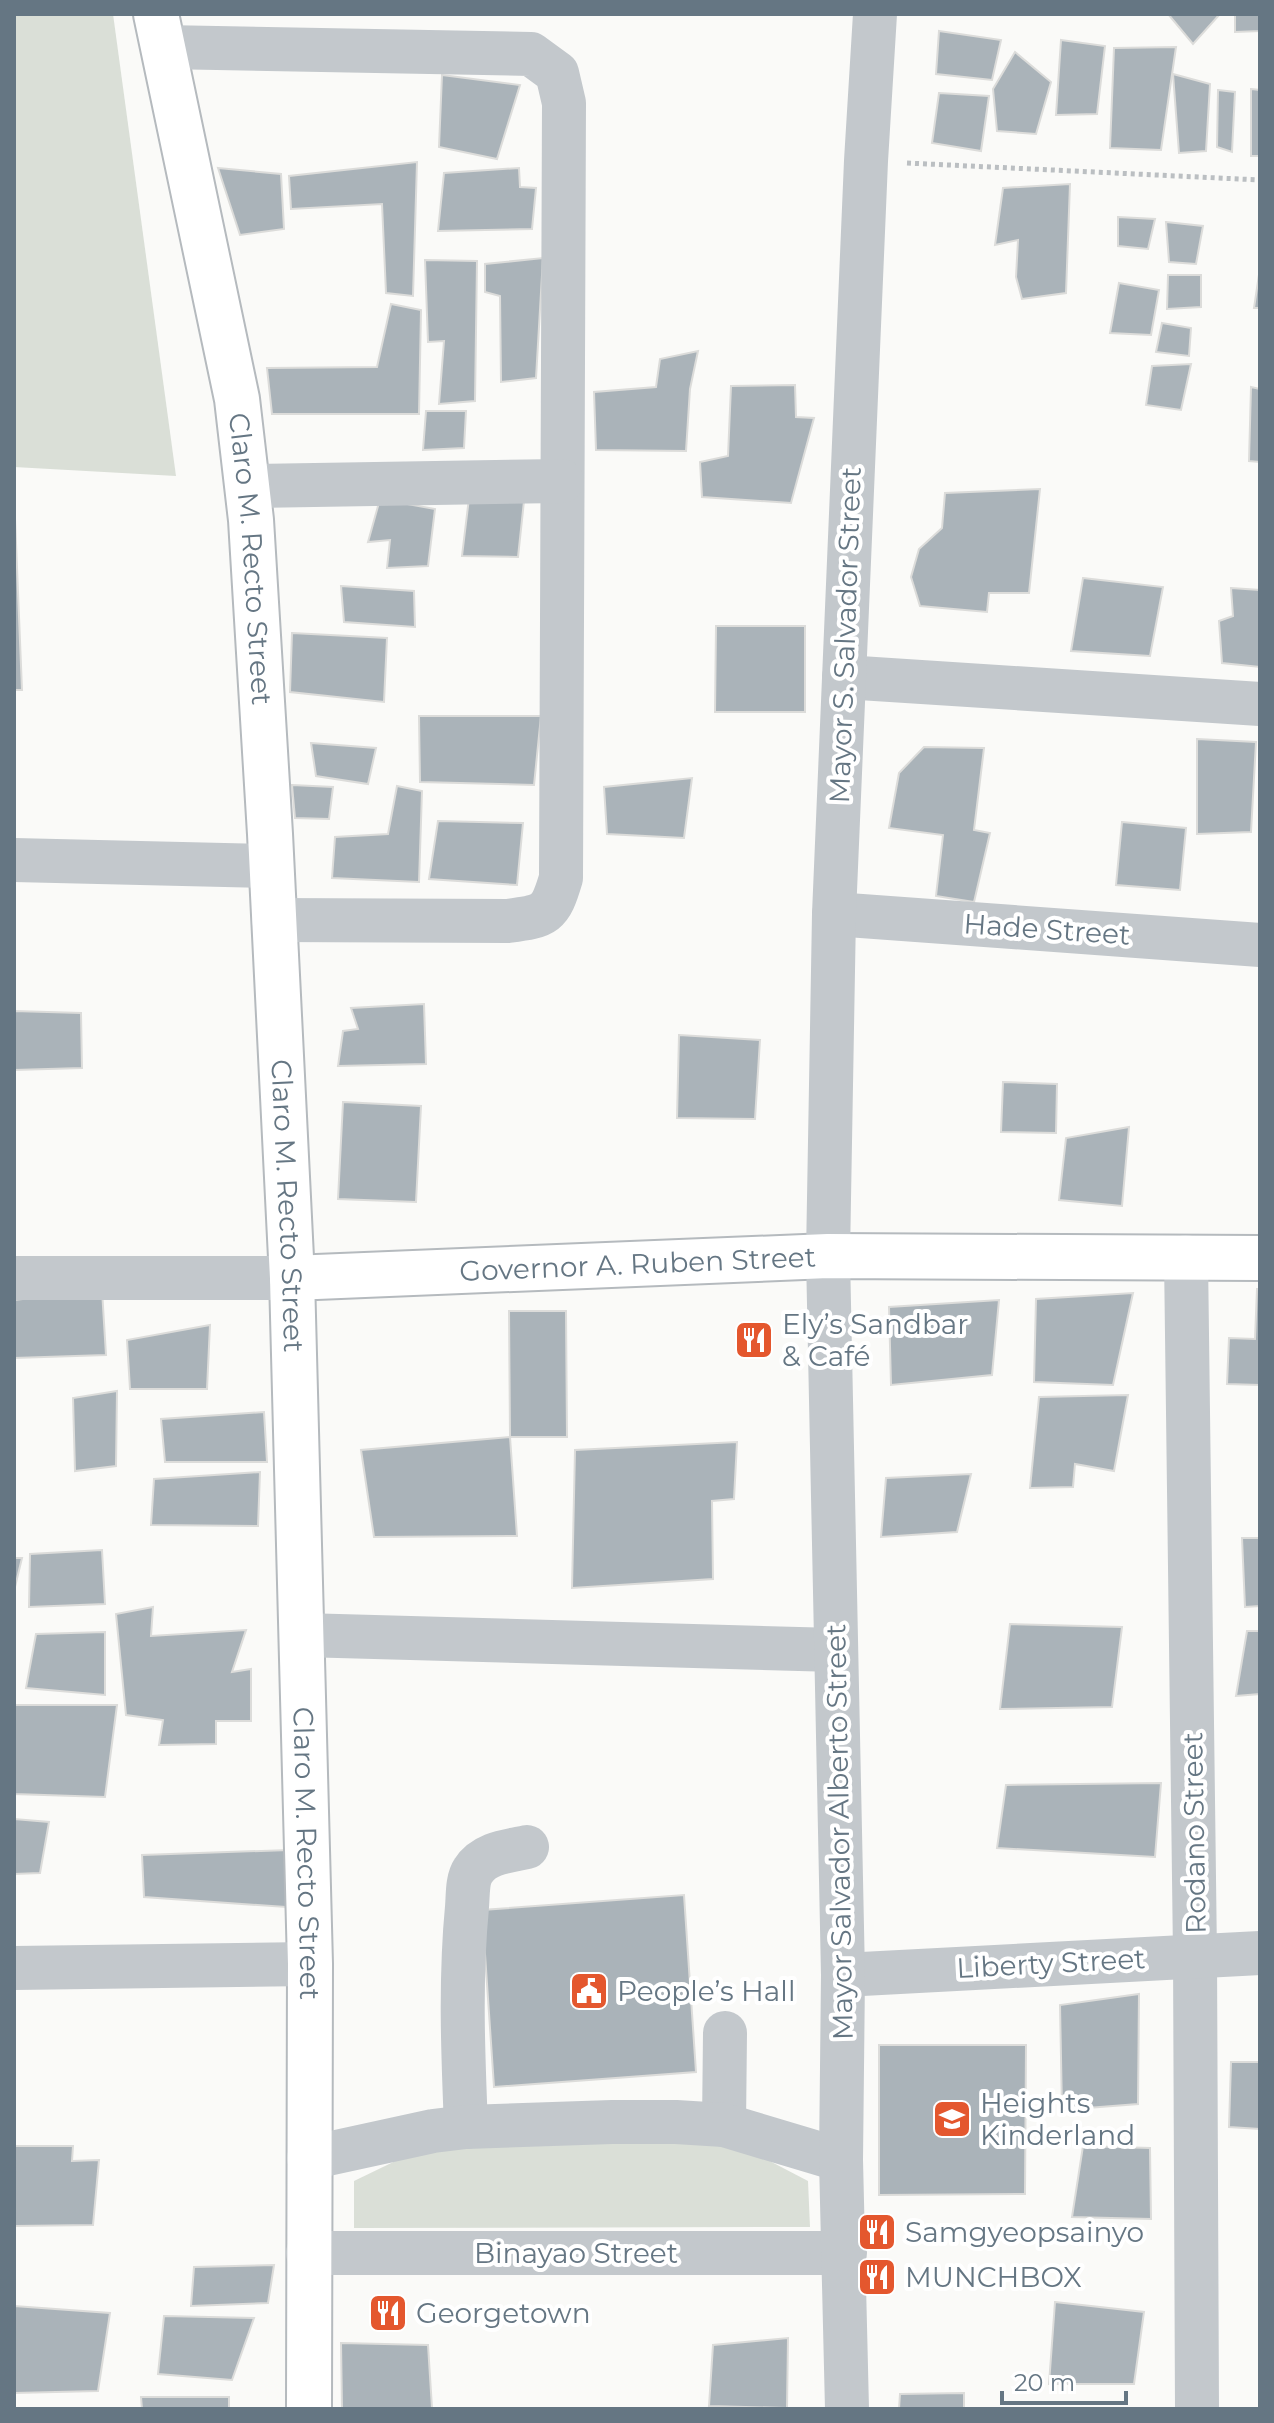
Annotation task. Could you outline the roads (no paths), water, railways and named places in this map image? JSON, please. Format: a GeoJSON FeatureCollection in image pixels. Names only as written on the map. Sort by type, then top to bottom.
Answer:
{"type":"FeatureCollection","features":[{"type":"Feature","properties":{"kind":"main road","name":"Claro M. Recto Street"},"geometry":{"type":"LineString","coordinates":[[160,31],[237,399],[248,486],[292,1278],[310,1964],[309,2409]]}},
{"type":"Feature","properties":{"kind":"main road","name":"Governor A. Ruben Street"},"geometry":{"type":"LineString","coordinates":[[292,1278],[828,1256],[1260,1258]]}},
{"type":"Feature","properties":{"kind":"street","name":"Mayor S. Salvador Street"},"geometry":{"type":"LineString","coordinates":[[828,1256],[834,914],[875,14]]}},
{"type":"Feature","properties":{"kind":"street"},"geometry":{"type":"LineString","coordinates":[[160,31],[531,54],[557,73],[564,103],[561,878],[553,904],[536,917],[508,921],[274,920]]}},
{"type":"Feature","properties":{"kind":"street"},"geometry":{"type":"LineString","coordinates":[[248,486],[562,481]]}},
{"type":"Feature","properties":{"kind":"street"},"geometry":{"type":"LineString","coordinates":[[844,677],[1260,704]]}},
{"type":"Feature","properties":{"kind":"street"},"geometry":{"type":"LineString","coordinates":[[14,860],[271,866]]}},
{"type":"Feature","properties":{"kind":"street","name":"Hade Street"},"geometry":{"type":"LineString","coordinates":[[834,914],[1260,945]]}},
{"type":"Feature","properties":{"kind":"street","name":"Mayor Salvador Alberto Street"},"geometry":{"type":"LineString","coordinates":[[828,1256],[843,1975],[841,2160],[847,2409]]}},
{"type":"Feature","properties":{"kind":"street","name":"Rodano Street"},"geometry":{"type":"LineString","coordinates":[[1186,1257],[1197,2409]]}},
{"type":"Feature","properties":{"kind":"street","name":"Governor A. Ruben Street"},"geometry":{"type":"LineString","coordinates":[[14,1278],[292,1278]]}},
{"type":"Feature","properties":{"kind":"street"},"geometry":{"type":"LineString","coordinates":[[302,1635],[836,1650]]}},
{"type":"Feature","properties":{"kind":"street"},"geometry":{"type":"LineString","coordinates":[[466,2127],[462,2016],[471,1873],[482,1860],[527,1847]]}},
{"type":"Feature","properties":{"kind":"street","name":"Liberty Street"},"geometry":{"type":"LineString","coordinates":[[843,1975],[1260,1953]]}},
{"type":"Feature","properties":{"kind":"street"},"geometry":{"type":"LineString","coordinates":[[14,1968],[310,1964]]}},
{"type":"Feature","properties":{"kind":"street"},"geometry":{"type":"LineString","coordinates":[[724,2125],[725,2033]]}},
{"type":"Feature","properties":{"kind":"street"},"geometry":{"type":"LineString","coordinates":[[309,2158],[433,2131],[466,2127],[676,2122],[724,2125],[841,2160]]}},
{"type":"Feature","properties":{"kind":"street","name":"Binayao Street"},"geometry":{"type":"LineString","coordinates":[[308,2253],[845,2253]]}},
{"type":"Feature","properties":{"kind":"place","name":"Ely’s Sandbar & Café"},"geometry":{"type":"Point","coordinates":[754,1340]}},
{"type":"Feature","properties":{"kind":"place","name":"People’s Hall"},"geometry":{"type":"Point","coordinates":[589,1991]}},
{"type":"Feature","properties":{"kind":"place","name":"Heights Kinderland"},"geometry":{"type":"Point","coordinates":[952,2119]}},
{"type":"Feature","properties":{"kind":"place","name":"Samgyeopsainyo"},"geometry":{"type":"Point","coordinates":[877,2232]}},
{"type":"Feature","properties":{"kind":"place","name":"MUNCHBOX"},"geometry":{"type":"Point","coordinates":[877,2277]}},
{"type":"Feature","properties":{"kind":"place","name":"Georgetown"},"geometry":{"type":"Point","coordinates":[388,2313]}}]}
